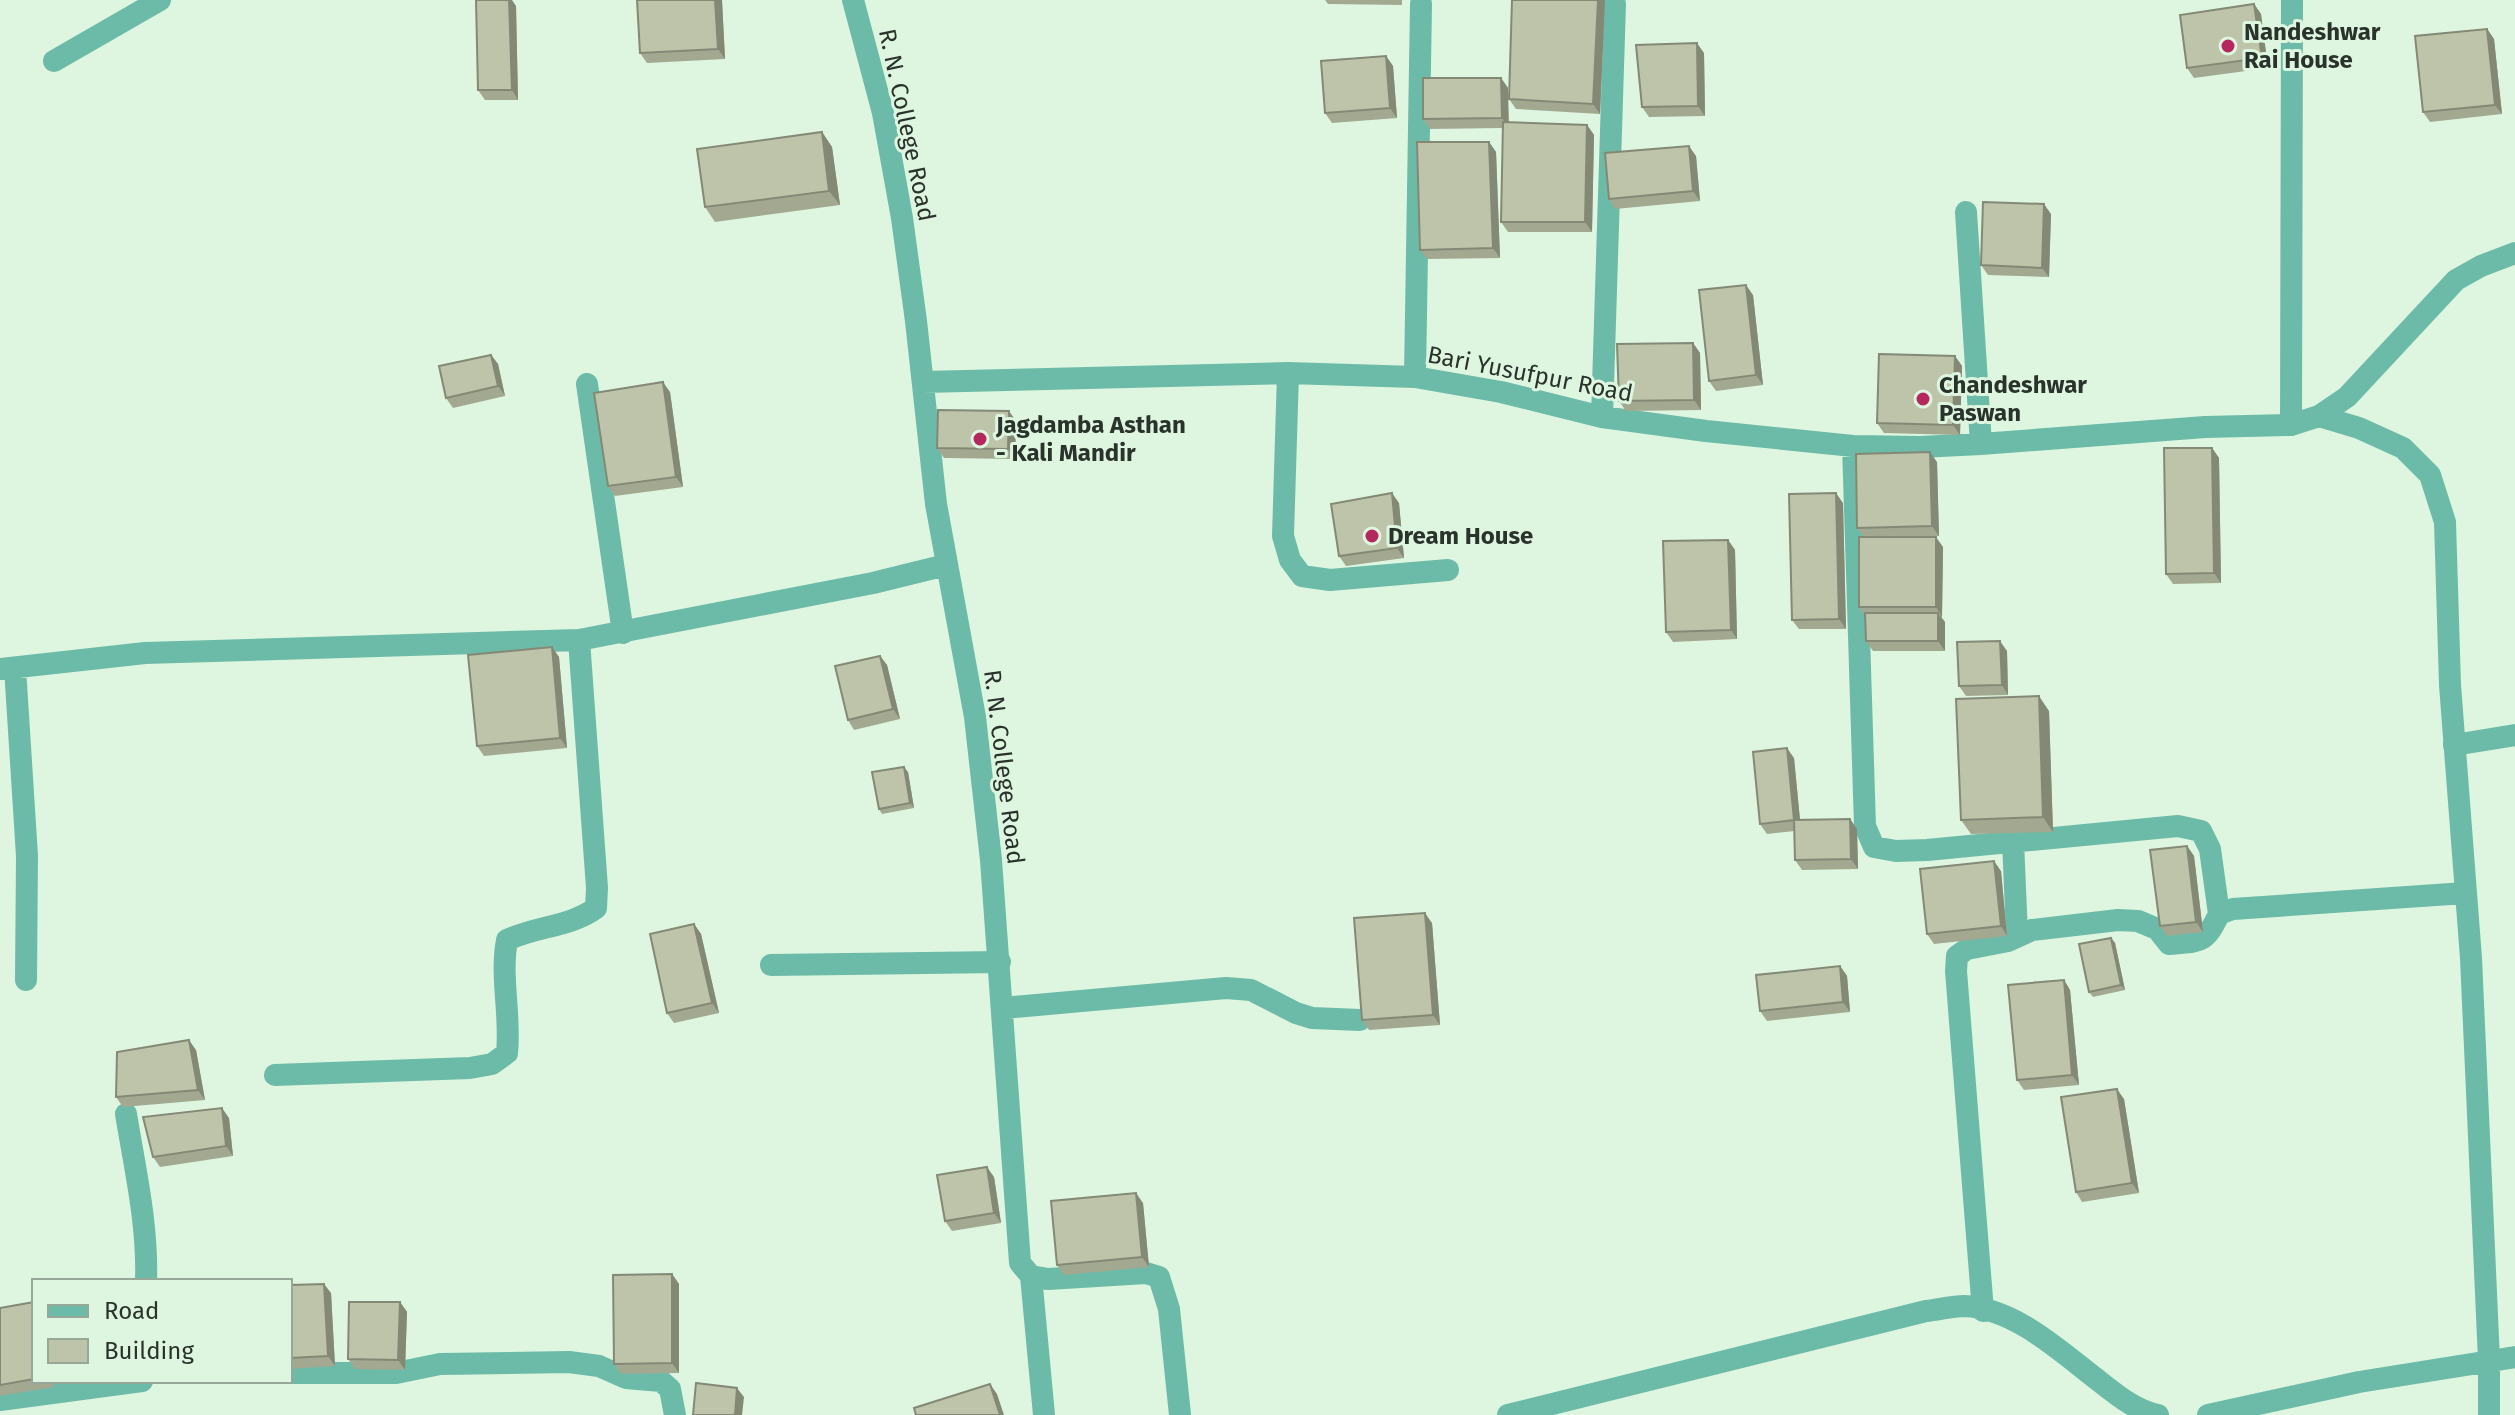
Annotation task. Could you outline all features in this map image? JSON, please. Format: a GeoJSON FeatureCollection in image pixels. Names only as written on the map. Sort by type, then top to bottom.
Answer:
{"type":"FeatureCollection","features":[{"type":"Feature","properties":{"kind":"street"},"geometry":{"type":"LineString","coordinates":[[54,61],[160,0]]}},
{"type":"Feature","properties":{"kind":"street","name":"R. N. College Road"},"geometry":{"type":"LineString","coordinates":[[853,0],[883,113],[902,218],[936,504],[975,717],[1000,962],[1020,1263],[1031,1276],[1044,1415]]}},
{"type":"Feature","properties":{"kind":"street"},"geometry":{"type":"LineString","coordinates":[[2291,425],[2292,0]]}},
{"type":"Feature","properties":{"kind":"street"},"geometry":{"type":"LineString","coordinates":[[1415,377],[1421,4]]}},
{"type":"Feature","properties":{"kind":"street"},"geometry":{"type":"LineString","coordinates":[[1602,417],[1615,4]]}},
{"type":"Feature","properties":{"kind":"street"},"geometry":{"type":"LineString","coordinates":[[1966,212],[1981,444]]}},
{"type":"Feature","properties":{"kind":"street","name":"Bari Yusufpur Road"},"geometry":{"type":"LineString","coordinates":[[923,382],[1288,373],[1415,377],[1501,392],[1602,417],[1853,446],[1920,447],[2205,427],[2291,425],[2319,416],[2347,397],[2456,280],[2515,253]]}},
{"type":"Feature","properties":{"kind":"street"},"geometry":{"type":"LineString","coordinates":[[1288,373],[1283,536],[1290,560],[1302,576],[1330,580],[1448,570]]}},
{"type":"Feature","properties":{"kind":"street"},"geometry":{"type":"LineString","coordinates":[[587,384],[623,633]]}},
{"type":"Feature","properties":{"kind":"street"},"geometry":{"type":"LineString","coordinates":[[2319,416],[2359,428],[2403,448],[2430,475],[2445,522],[2454,745],[2471,958],[2489,1415]]}},
{"type":"Feature","properties":{"kind":"street"},"geometry":{"type":"LineString","coordinates":[[1853,446],[1865,826],[1874,847],[1896,851],[2178,826],[2201,831],[2210,849],[2219,914],[2209,934],[2198,941],[2169,944],[2157,929],[2138,921],[2118,920],[2032,930],[2008,941],[1967,949],[1957,956],[1983,1311]]}},
{"type":"Feature","properties":{"kind":"street"},"geometry":{"type":"LineString","coordinates":[[26,980],[27,856],[7,669],[145,653],[579,640],[873,583],[946,565]]}},
{"type":"Feature","properties":{"kind":"street"},"geometry":{"type":"LineString","coordinates":[[275,1075],[470,1068],[492,1064],[507,1053],[509,1032],[504,956],[507,940],[523,932],[582,918],[596,908],[579,640]]}},
{"type":"Feature","properties":{"kind":"street"},"geometry":{"type":"LineString","coordinates":[[2454,745],[2515,735]]}},
{"type":"Feature","properties":{"kind":"street"},"geometry":{"type":"LineString","coordinates":[[2013,841],[2017,935]]}},
{"type":"Feature","properties":{"kind":"street"},"geometry":{"type":"LineString","coordinates":[[2219,914],[2233,909],[2465,893]]}},
{"type":"Feature","properties":{"kind":"street"},"geometry":{"type":"LineString","coordinates":[[771,965],[1000,962]]}},
{"type":"Feature","properties":{"kind":"street"},"geometry":{"type":"LineString","coordinates":[[1003,1008],[1226,988],[1251,990],[1312,1018],[1360,1020]]}},
{"type":"Feature","properties":{"kind":"street"},"geometry":{"type":"LineString","coordinates":[[126,1114],[142,1211],[146,1279]]}},
{"type":"Feature","properties":{"kind":"street"},"geometry":{"type":"LineString","coordinates":[[1031,1276],[1048,1279],[1146,1273],[1159,1277],[1169,1309],[1180,1415]]}},
{"type":"Feature","properties":{"kind":"street"},"geometry":{"type":"LineString","coordinates":[[1508,1415],[1926,1311],[1964,1306],[2036,1332],[2118,1396],[2147,1413],[2158,1415]]}},
{"type":"Feature","properties":{"kind":"street"},"geometry":{"type":"LineString","coordinates":[[2208,1415],[2359,1382],[2515,1357]]}},
{"type":"Feature","properties":{"kind":"street"},"geometry":{"type":"LineString","coordinates":[[292,1373],[396,1373],[455,1363],[587,1363],[626,1378],[661,1381],[670,1389],[675,1415]]}},
{"type":"Feature","properties":{"kind":"street"},"geometry":{"type":"LineString","coordinates":[[0,1400],[124,1383]]}},
{"type":"Feature","properties":{"kind":"building"},"geometry":{"type":"Polygon","coordinates":[[[476,0],[509,0],[512,90],[478,90],[476,0]]]}},
{"type":"Feature","properties":{"kind":"building"},"geometry":{"type":"Polygon","coordinates":[[[637,0],[715,0],[718,49],[640,53],[637,0]]]}},
{"type":"Feature","properties":{"kind":"building"},"geometry":{"type":"Polygon","coordinates":[[[1512,0],[1598,0],[1593,104],[1509,99],[1512,0]]]}},
{"type":"Feature","properties":{"kind":"building","name":"Nandeshwar Rai House"},"geometry":{"type":"Polygon","coordinates":[[[2254,4],[2262,58],[2187,68],[2180,15],[2254,4]]]}},
{"type":"Feature","properties":{"kind":"building"},"geometry":{"type":"Polygon","coordinates":[[[2487,29],[2495,105],[2423,112],[2415,36],[2487,29]]]}},
{"type":"Feature","properties":{"kind":"building"},"geometry":{"type":"Polygon","coordinates":[[[1697,43],[1698,106],[1642,107],[1636,45],[1697,43]]]}},
{"type":"Feature","properties":{"kind":"building"},"geometry":{"type":"Polygon","coordinates":[[[1386,56],[1390,108],[1325,113],[1321,61],[1386,56]]]}},
{"type":"Feature","properties":{"kind":"building"},"geometry":{"type":"Polygon","coordinates":[[[1423,78],[1501,78],[1502,118],[1423,119],[1423,78]]]}},
{"type":"Feature","properties":{"kind":"building"},"geometry":{"type":"Polygon","coordinates":[[[1503,122],[1587,125],[1585,222],[1501,222],[1503,122]]]}},
{"type":"Feature","properties":{"kind":"building"},"geometry":{"type":"Polygon","coordinates":[[[822,132],[829,191],[705,207],[697,149],[822,132]]]}},
{"type":"Feature","properties":{"kind":"building"},"geometry":{"type":"Polygon","coordinates":[[[1417,142],[1489,142],[1493,248],[1420,250],[1417,142]]]}},
{"type":"Feature","properties":{"kind":"building"},"geometry":{"type":"Polygon","coordinates":[[[1689,146],[1693,191],[1609,199],[1605,153],[1689,146]]]}},
{"type":"Feature","properties":{"kind":"building"},"geometry":{"type":"Polygon","coordinates":[[[1983,202],[2044,204],[2042,268],[1981,265],[1983,202]]]}},
{"type":"Feature","properties":{"kind":"building"},"geometry":{"type":"Polygon","coordinates":[[[1746,285],[1756,375],[1709,381],[1699,290],[1746,285]]]}},
{"type":"Feature","properties":{"kind":"building"},"geometry":{"type":"Polygon","coordinates":[[[1693,343],[1694,400],[1619,401],[1617,344],[1693,343]]]}},
{"type":"Feature","properties":{"kind":"building","name":"Chandeshwar Paswan"},"geometry":{"type":"Polygon","coordinates":[[[1879,354],[1955,356],[1953,425],[1877,423],[1879,354]]]}},
{"type":"Feature","properties":{"kind":"building"},"geometry":{"type":"Polygon","coordinates":[[[491,355],[498,386],[446,398],[439,366],[491,355]]]}},
{"type":"Feature","properties":{"kind":"building"},"geometry":{"type":"Polygon","coordinates":[[[663,382],[676,477],[608,486],[594,393],[663,382]]]}},
{"type":"Feature","properties":{"kind":"building","name":"Jagdamba Asthan - Kali Mandir"},"geometry":{"type":"Polygon","coordinates":[[[938,410],[1009,411],[1008,449],[937,448],[938,410]]]}},
{"type":"Feature","properties":{"kind":"building"},"geometry":{"type":"Polygon","coordinates":[[[2164,448],[2212,448],[2214,573],[2166,574],[2164,448]]]}},
{"type":"Feature","properties":{"kind":"building"},"geometry":{"type":"Polygon","coordinates":[[[1930,452],[1932,526],[1857,528],[1856,454],[1930,452]]]}},
{"type":"Feature","properties":{"kind":"building","name":"Dream House"},"geometry":{"type":"Polygon","coordinates":[[[1392,493],[1397,548],[1339,556],[1331,504],[1392,493]]]}},
{"type":"Feature","properties":{"kind":"building"},"geometry":{"type":"Polygon","coordinates":[[[1836,493],[1839,619],[1792,620],[1789,494],[1836,493]]]}},
{"type":"Feature","properties":{"kind":"building"},"geometry":{"type":"Polygon","coordinates":[[[1859,537],[1936,537],[1936,607],[1859,607],[1859,537]]]}},
{"type":"Feature","properties":{"kind":"building"},"geometry":{"type":"Polygon","coordinates":[[[1728,540],[1731,630],[1666,632],[1663,541],[1728,540]]]}},
{"type":"Feature","properties":{"kind":"building"},"geometry":{"type":"Polygon","coordinates":[[[1865,613],[1938,613],[1938,641],[1866,641],[1865,613]]]}},
{"type":"Feature","properties":{"kind":"building"},"geometry":{"type":"Polygon","coordinates":[[[2000,641],[2002,685],[1959,686],[1957,642],[2000,641]]]}},
{"type":"Feature","properties":{"kind":"building"},"geometry":{"type":"Polygon","coordinates":[[[552,647],[560,738],[477,746],[468,655],[552,647]]]}},
{"type":"Feature","properties":{"kind":"building"},"geometry":{"type":"Polygon","coordinates":[[[880,656],[893,709],[848,720],[835,666],[880,656]]]}},
{"type":"Feature","properties":{"kind":"building"},"geometry":{"type":"Polygon","coordinates":[[[2039,696],[2043,817],[1961,820],[1956,699],[2039,696]]]}},
{"type":"Feature","properties":{"kind":"building"},"geometry":{"type":"Polygon","coordinates":[[[1787,748],[1794,820],[1760,824],[1753,752],[1787,748]]]}},
{"type":"Feature","properties":{"kind":"building"},"geometry":{"type":"Polygon","coordinates":[[[904,767],[910,803],[879,809],[872,772],[904,767]]]}},
{"type":"Feature","properties":{"kind":"building"},"geometry":{"type":"Polygon","coordinates":[[[1850,819],[1851,859],[1795,860],[1794,820],[1850,819]]]}},
{"type":"Feature","properties":{"kind":"building"},"geometry":{"type":"Polygon","coordinates":[[[2187,846],[2196,922],[2160,926],[2150,850],[2187,846]]]}},
{"type":"Feature","properties":{"kind":"building"},"geometry":{"type":"Polygon","coordinates":[[[1994,861],[2001,926],[1927,934],[1920,869],[1994,861]]]}},
{"type":"Feature","properties":{"kind":"building"},"geometry":{"type":"Polygon","coordinates":[[[1425,913],[1433,1015],[1362,1020],[1354,918],[1425,913]]]}},
{"type":"Feature","properties":{"kind":"building"},"geometry":{"type":"Polygon","coordinates":[[[694,924],[712,1003],[667,1013],[650,934],[694,924]]]}},
{"type":"Feature","properties":{"kind":"building"},"geometry":{"type":"Polygon","coordinates":[[[2111,938],[2121,985],[2089,992],[2079,944],[2111,938]]]}},
{"type":"Feature","properties":{"kind":"building"},"geometry":{"type":"Polygon","coordinates":[[[1840,966],[1843,1002],[1760,1011],[1756,975],[1840,966]]]}},
{"type":"Feature","properties":{"kind":"building"},"geometry":{"type":"Polygon","coordinates":[[[2064,980],[2072,1075],[2017,1080],[2008,985],[2064,980]]]}},
{"type":"Feature","properties":{"kind":"building"},"geometry":{"type":"Polygon","coordinates":[[[189,1040],[198,1090],[116,1097],[117,1052],[189,1040]]]}},
{"type":"Feature","properties":{"kind":"building"},"geometry":{"type":"Polygon","coordinates":[[[2117,1089],[2132,1183],[2076,1192],[2061,1097],[2117,1089]]]}},
{"type":"Feature","properties":{"kind":"building"},"geometry":{"type":"Polygon","coordinates":[[[222,1108],[226,1146],[153,1157],[143,1117],[222,1108]]]}},
{"type":"Feature","properties":{"kind":"building"},"geometry":{"type":"Polygon","coordinates":[[[987,1167],[994,1213],[945,1221],[937,1175],[987,1167]]]}},
{"type":"Feature","properties":{"kind":"building"},"geometry":{"type":"Polygon","coordinates":[[[1136,1193],[1142,1257],[1057,1265],[1051,1201],[1136,1193]]]}},
{"type":"Feature","properties":{"kind":"building"},"geometry":{"type":"Polygon","coordinates":[[[672,1274],[672,1363],[614,1364],[613,1275],[672,1274]]]}},
{"type":"Feature","properties":{"kind":"building"},"geometry":{"type":"Polygon","coordinates":[[[324,1284],[328,1356],[292,1358],[292,1285],[324,1284]]]}},
{"type":"Feature","properties":{"kind":"building"},"geometry":{"type":"Polygon","coordinates":[[[32,1302],[32,1379],[0,1385],[0,1308],[32,1302]]]}},
{"type":"Feature","properties":{"kind":"building"},"geometry":{"type":"Polygon","coordinates":[[[349,1302],[400,1302],[398,1360],[348,1359],[349,1302]]]}},
{"type":"Feature","properties":{"kind":"building"},"geometry":{"type":"Polygon","coordinates":[[[696,1383],[737,1388],[735,1415],[693,1415],[696,1383]]]}},
{"type":"Feature","properties":{"kind":"building"},"geometry":{"type":"Polygon","coordinates":[[[990,1384],[1000,1415],[916,1415],[914,1408],[990,1384]]]}},
{"type":"Feature","properties":{"kind":"place","name":"Nandeshwar Rai House"},"geometry":{"type":"Point","coordinates":[2228,46]}},
{"type":"Feature","properties":{"kind":"place","name":"Chandeshwar Paswan"},"geometry":{"type":"Point","coordinates":[1923,399]}},
{"type":"Feature","properties":{"kind":"place","name":"Jagdamba Asthan - Kali Mandir"},"geometry":{"type":"Point","coordinates":[980,439]}},
{"type":"Feature","properties":{"kind":"place","name":"Dream House"},"geometry":{"type":"Point","coordinates":[1372,536]}}]}
